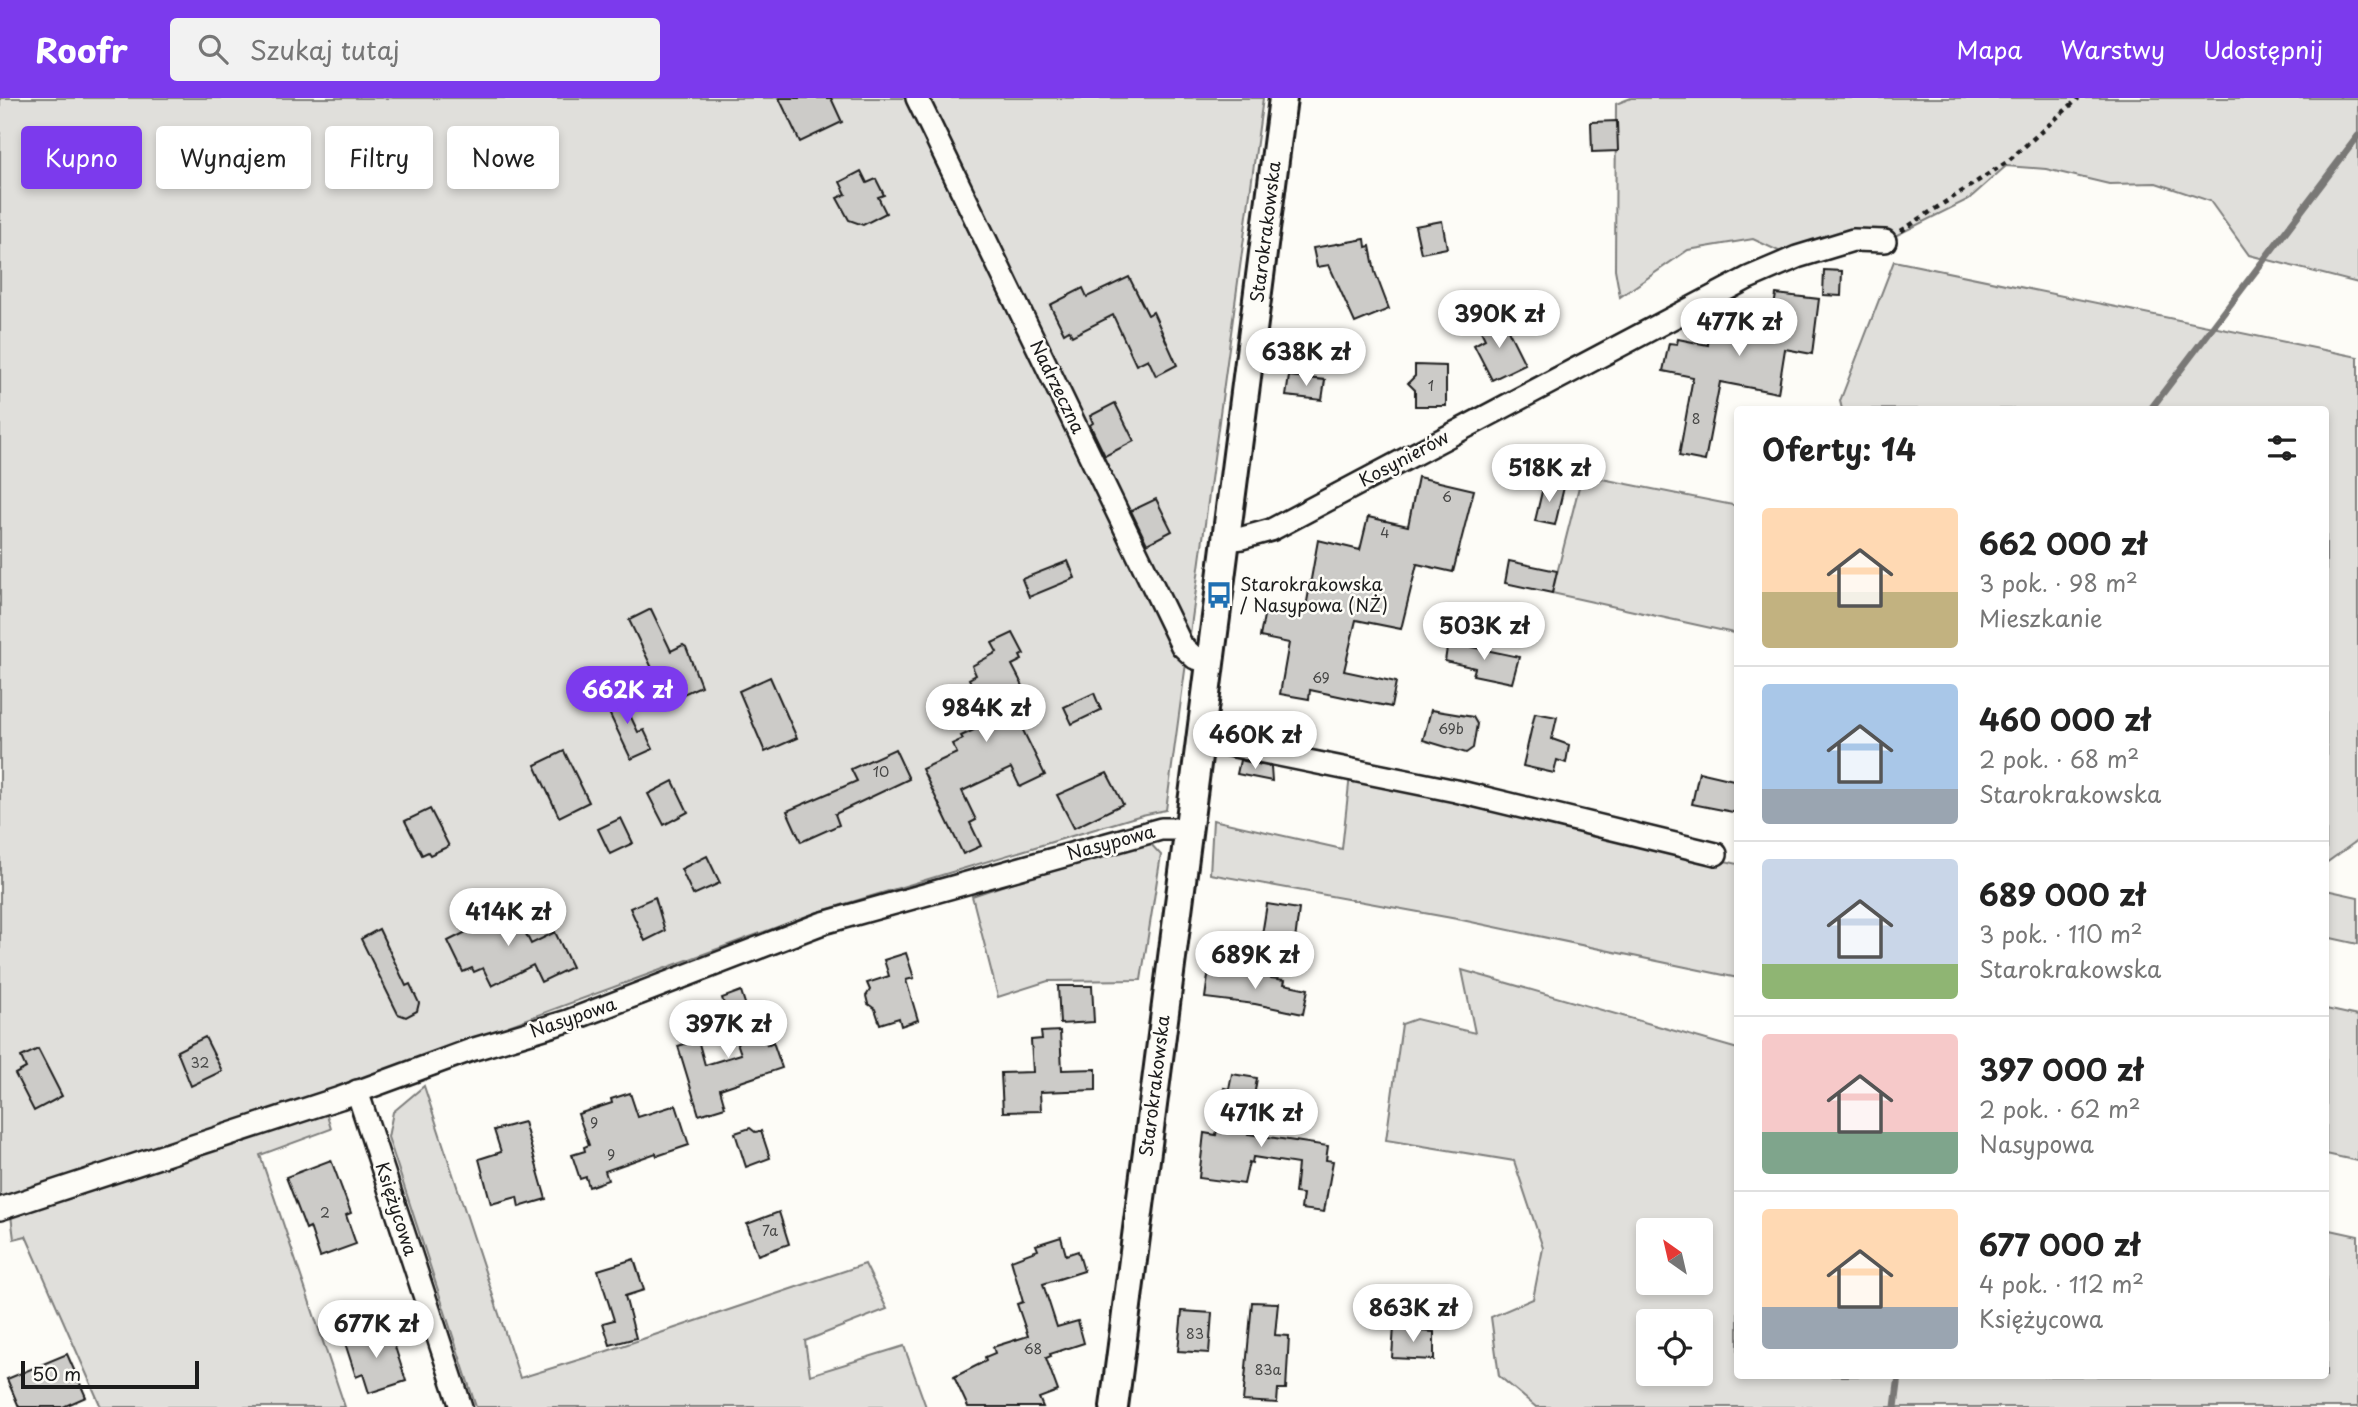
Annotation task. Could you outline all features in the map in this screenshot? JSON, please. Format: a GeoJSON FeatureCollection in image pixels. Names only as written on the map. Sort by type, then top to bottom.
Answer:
{"type":"FeatureCollection","features":[{"type":"Feature","properties":{"kind":"street","name":"Nadrzeczna"},"geometry":{"type":"LineString","coordinates":[[917,98],[1182,646],[1195,658],[1209,662]]}},
{"type":"Feature","properties":{"kind":"street","name":"Starokrakowska"},"geometry":{"type":"LineString","coordinates":[[1114,1407],[1283,98]]}},
{"type":"Feature","properties":{"kind":"street","name":"Kosynierów"},"geometry":{"type":"LineString","coordinates":[[1226,540],[1271,530],[1748,278],[1797,257],[1853,240],[1885,242]]}},
{"type":"Feature","properties":{"kind":"street"},"geometry":{"type":"LineString","coordinates":[[1200,739],[1455,791],[1716,854]]}},
{"type":"Feature","properties":{"kind":"street","name":"Nasypowa"},"geometry":{"type":"LineString","coordinates":[[0,1209],[357,1091],[471,1050],[568,1021],[823,923],[1161,829],[1188,829]]}},
{"type":"Feature","properties":{"kind":"street","name":"Księżycowa"},"geometry":{"type":"LineString","coordinates":[[357,1091],[461,1407]]}},
{"type":"Feature","properties":{"kind":"path"},"geometry":{"type":"LineString","coordinates":[[1885,242],[2007,162],[2079,98]]}},
{"type":"Feature","properties":{"kind":"shaded area"},"geometry":{"type":"Polygon","coordinates":[[[0,98],[1263,98],[1166,810],[815,913],[375,1075],[0,1199],[0,98]]]}},
{"type":"Feature","properties":{"kind":"shaded area"},"geometry":{"type":"Polygon","coordinates":[[[1631,98],[2358,98],[2358,283],[2249,255],[2210,201],[2156,183],[2109,184],[2046,169],[2006,166],[1969,199],[1867,250],[1798,260],[1753,239],[1688,250],[1620,297],[1615,269],[1616,104],[1631,98]]]}},
{"type":"Feature","properties":{"kind":"shaded area"},"geometry":{"type":"Polygon","coordinates":[[[1894,261],[2358,357],[2358,840],[2329,861],[2329,406],[1841,406],[1840,401],[1894,261]]]}},
{"type":"Feature","properties":{"kind":"shaded area"},"geometry":{"type":"Polygon","coordinates":[[[1582,475],[1734,505],[1734,633],[1552,593],[1582,475]]]}},
{"type":"Feature","properties":{"kind":"shaded area"},"geometry":{"type":"Polygon","coordinates":[[[1350,775],[1734,863],[1734,977],[1457,919],[1210,874],[1213,820],[1342,849],[1350,775]]]}},
{"type":"Feature","properties":{"kind":"shaded area"},"geometry":{"type":"Polygon","coordinates":[[[1149,842],[1161,855],[1141,980],[1048,981],[998,997],[972,896],[1085,858],[1149,842]]]}},
{"type":"Feature","properties":{"kind":"shaded area"},"geometry":{"type":"Polygon","coordinates":[[[2329,891],[2358,897],[2358,944],[2329,938],[2329,891]]]}},
{"type":"Feature","properties":{"kind":"shaded area"},"geometry":{"type":"Polygon","coordinates":[[[1462,970],[1734,1048],[1734,1379],[2329,1379],[2329,1230],[2358,1236],[2358,1407],[1536,1407],[1499,1376],[1491,1317],[1533,1299],[1543,1248],[1514,1161],[1386,1140],[1402,1024],[1416,1019],[1475,1033],[1462,970]]]}},
{"type":"Feature","properties":{"kind":"shaded area"},"geometry":{"type":"Polygon","coordinates":[[[2329,1010],[2358,1016],[2358,1161],[2329,1155],[2329,1010]]]}},
{"type":"Feature","properties":{"kind":"shaded area"},"geometry":{"type":"Polygon","coordinates":[[[424,1086],[520,1378],[865,1264],[887,1309],[805,1341],[810,1375],[904,1346],[926,1407],[476,1407],[388,1137],[393,1112],[424,1086]]]}},
{"type":"Feature","properties":{"kind":"shaded area"},"geometry":{"type":"Polygon","coordinates":[[[326,1112],[331,1129],[260,1155],[345,1407],[101,1407],[26,1236],[14,1239],[11,1215],[326,1112]]]}},
{"type":"Feature","properties":{"kind":"building"},"geometry":{"type":"Polygon","coordinates":[[[779,98],[831,98],[842,122],[800,142],[779,98]]]}},
{"type":"Feature","properties":{"kind":"building"},"geometry":{"type":"Polygon","coordinates":[[[1617,121],[1618,151],[1592,152],[1591,122],[1617,121]]]}},
{"type":"Feature","properties":{"kind":"building"},"geometry":{"type":"Polygon","coordinates":[[[861,171],[867,183],[876,179],[884,195],[878,197],[886,213],[863,225],[849,220],[837,198],[846,194],[840,182],[861,171]]]}},
{"type":"Feature","properties":{"kind":"building"},"geometry":{"type":"Polygon","coordinates":[[[1442,221],[1447,248],[1421,253],[1415,226],[1442,221]]]}},
{"type":"Feature","properties":{"kind":"building"},"geometry":{"type":"Polygon","coordinates":[[[1365,239],[1366,247],[1370,246],[1375,272],[1389,309],[1355,323],[1329,265],[1317,267],[1313,248],[1365,239]]]}},
{"type":"Feature","properties":{"kind":"building"},"geometry":{"type":"Polygon","coordinates":[[[1824,270],[1842,271],[1841,296],[1823,295],[1824,270]]]}},
{"type":"Feature","properties":{"kind":"building"},"geometry":{"type":"Polygon","coordinates":[[[1129,277],[1148,315],[1153,312],[1177,365],[1156,376],[1148,359],[1136,365],[1113,315],[1072,336],[1069,330],[1064,333],[1050,305],[1083,288],[1087,297],[1129,277]]]}},
{"type":"Feature","properties":{"kind":"building"},"geometry":{"type":"Polygon","coordinates":[[[1776,294],[1819,299],[1812,354],[1785,349],[1778,393],[1720,382],[1705,461],[1679,456],[1693,377],[1663,371],[1669,343],[1677,344],[1678,339],[1708,345],[1711,317],[1725,318],[1727,304],[1774,307],[1776,294]]]}},
{"type":"Feature","properties":{"kind":"building"},"geometry":{"type":"Polygon","coordinates":[[[1502,318],[1525,364],[1492,380],[1474,345],[1485,339],[1480,329],[1502,318]]]}},
{"type":"Feature","properties":{"kind":"building"},"geometry":{"type":"Polygon","coordinates":[[[1415,365],[1446,366],[1446,406],[1415,406],[1415,390],[1408,383],[1415,376],[1415,365]]]}},
{"type":"Feature","properties":{"kind":"building"},"geometry":{"type":"Polygon","coordinates":[[[1289,376],[1325,380],[1322,400],[1286,396],[1289,376]]]}},
{"type":"Feature","properties":{"kind":"building"},"geometry":{"type":"Polygon","coordinates":[[[1115,403],[1134,441],[1105,456],[1090,425],[1093,423],[1090,416],[1115,403]]]}},
{"type":"Feature","properties":{"kind":"building"},"geometry":{"type":"Polygon","coordinates":[[[1418,477],[1474,490],[1453,572],[1417,564],[1401,629],[1356,620],[1344,671],[1396,682],[1391,707],[1310,690],[1309,699],[1280,694],[1289,643],[1260,637],[1266,605],[1305,613],[1318,540],[1360,550],[1368,517],[1408,526],[1418,477]]]}},
{"type":"Feature","properties":{"kind":"building"},"geometry":{"type":"Polygon","coordinates":[[[1544,483],[1564,487],[1555,525],[1535,521],[1544,483]]]}},
{"type":"Feature","properties":{"kind":"building"},"geometry":{"type":"Polygon","coordinates":[[[1156,499],[1172,531],[1147,544],[1131,511],[1156,499]]]}},
{"type":"Feature","properties":{"kind":"building"},"geometry":{"type":"Polygon","coordinates":[[[1068,561],[1075,578],[1029,597],[1022,579],[1068,561]]]}},
{"type":"Feature","properties":{"kind":"building"},"geometry":{"type":"Polygon","coordinates":[[[1509,561],[1557,571],[1552,593],[1505,583],[1509,561]]]}},
{"type":"Feature","properties":{"kind":"building"},"geometry":{"type":"Polygon","coordinates":[[[651,609],[671,651],[683,645],[686,647],[701,686],[679,696],[673,681],[661,687],[629,620],[651,609]]]}},
{"type":"Feature","properties":{"kind":"building"},"geometry":{"type":"Polygon","coordinates":[[[1013,633],[1024,654],[1020,656],[1022,660],[1012,665],[1024,688],[1020,690],[1024,697],[1010,704],[1045,775],[1020,787],[1011,768],[962,791],[976,820],[970,823],[981,846],[963,854],[922,769],[957,753],[952,744],[963,739],[961,736],[991,722],[969,679],[976,675],[972,666],[997,652],[992,643],[1013,633]]]}},
{"type":"Feature","properties":{"kind":"building"},"geometry":{"type":"Polygon","coordinates":[[[1448,642],[1519,657],[1512,683],[1473,675],[1475,668],[1445,661],[1448,642]]]}},
{"type":"Feature","properties":{"kind":"building"},"geometry":{"type":"Polygon","coordinates":[[[770,677],[797,738],[765,752],[739,691],[770,677]]]}},
{"type":"Feature","properties":{"kind":"building"},"geometry":{"type":"Polygon","coordinates":[[[618,690],[638,732],[644,730],[653,749],[631,759],[602,698],[618,690]]]}},
{"type":"Feature","properties":{"kind":"building"},"geometry":{"type":"Polygon","coordinates":[[[1094,693],[1101,710],[1072,724],[1064,707],[1094,693]]]}},
{"type":"Feature","properties":{"kind":"building"},"geometry":{"type":"Polygon","coordinates":[[[1431,710],[1473,717],[1477,724],[1473,748],[1466,753],[1423,740],[1431,710]]]}},
{"type":"Feature","properties":{"kind":"building"},"geometry":{"type":"Polygon","coordinates":[[[1535,713],[1557,717],[1552,739],[1569,745],[1566,763],[1557,760],[1554,773],[1523,766],[1535,713]]]}},
{"type":"Feature","properties":{"kind":"building"},"geometry":{"type":"Polygon","coordinates":[[[895,749],[909,779],[835,814],[839,825],[801,842],[787,811],[857,781],[851,769],[895,749]]]}},
{"type":"Feature","properties":{"kind":"building"},"geometry":{"type":"Polygon","coordinates":[[[564,751],[589,802],[559,817],[535,765],[564,751]]]}},
{"type":"Feature","properties":{"kind":"building"},"geometry":{"type":"Polygon","coordinates":[[[1240,760],[1271,767],[1272,781],[1237,774],[1240,760]]]}},
{"type":"Feature","properties":{"kind":"building"},"geometry":{"type":"Polygon","coordinates":[[[1699,772],[1734,780],[1734,812],[1692,804],[1699,772]]]}},
{"type":"Feature","properties":{"kind":"building"},"geometry":{"type":"Polygon","coordinates":[[[1107,773],[1123,804],[1074,828],[1057,795],[1107,773]]]}},
{"type":"Feature","properties":{"kind":"building"},"geometry":{"type":"Polygon","coordinates":[[[673,781],[688,812],[664,825],[648,794],[673,781]]]}},
{"type":"Feature","properties":{"kind":"building"},"geometry":{"type":"Polygon","coordinates":[[[430,809],[449,846],[430,855],[428,852],[422,855],[405,821],[430,809]]]}},
{"type":"Feature","properties":{"kind":"building"},"geometry":{"type":"Polygon","coordinates":[[[621,818],[633,843],[610,854],[598,829],[621,818]]]}},
{"type":"Feature","properties":{"kind":"building"},"geometry":{"type":"Polygon","coordinates":[[[707,856],[720,883],[693,895],[681,869],[707,856]]]}},
{"type":"Feature","properties":{"kind":"building"},"geometry":{"type":"Polygon","coordinates":[[[655,897],[665,931],[645,941],[630,908],[655,897]]]}},
{"type":"Feature","properties":{"kind":"building"},"geometry":{"type":"Polygon","coordinates":[[[508,898],[531,944],[555,932],[572,967],[541,982],[533,965],[492,986],[483,968],[474,972],[472,968],[463,972],[448,941],[492,919],[487,909],[508,898]]]}},
{"type":"Feature","properties":{"kind":"building"},"geometry":{"type":"Polygon","coordinates":[[[1267,904],[1299,909],[1295,940],[1262,935],[1267,904]]]}},
{"type":"Feature","properties":{"kind":"building"},"geometry":{"type":"Polygon","coordinates":[[[379,929],[406,986],[410,984],[419,1003],[417,1011],[406,1017],[398,1014],[361,939],[379,929]]]}},
{"type":"Feature","properties":{"kind":"building"},"geometry":{"type":"Polygon","coordinates":[[[906,953],[914,978],[906,980],[918,1020],[901,1026],[899,1018],[880,1024],[875,1009],[868,1004],[866,996],[870,990],[867,983],[889,976],[884,960],[906,953]]]}},
{"type":"Feature","properties":{"kind":"building"},"geometry":{"type":"Polygon","coordinates":[[[1209,969],[1285,980],[1284,984],[1308,989],[1303,1014],[1255,1004],[1205,998],[1209,969]]]}},
{"type":"Feature","properties":{"kind":"building"},"geometry":{"type":"Polygon","coordinates":[[[1058,986],[1092,986],[1094,1022],[1060,1024],[1058,986]]]}},
{"type":"Feature","properties":{"kind":"building"},"geometry":{"type":"Polygon","coordinates":[[[741,991],[757,1041],[765,1038],[767,1045],[773,1042],[782,1068],[720,1089],[725,1107],[699,1115],[678,1046],[698,1040],[705,1065],[741,1054],[722,998],[741,991]]]}},
{"type":"Feature","properties":{"kind":"building"},"geometry":{"type":"Polygon","coordinates":[[[1060,1031],[1062,1070],[1096,1069],[1096,1090],[1040,1092],[1041,1111],[1003,1112],[1001,1073],[1033,1072],[1031,1040],[1042,1039],[1041,1032],[1060,1031]]]}},
{"type":"Feature","properties":{"kind":"building"},"geometry":{"type":"Polygon","coordinates":[[[205,1037],[222,1071],[191,1086],[177,1051],[205,1037]]]}},
{"type":"Feature","properties":{"kind":"building"},"geometry":{"type":"Polygon","coordinates":[[[38,1049],[62,1096],[34,1111],[15,1074],[26,1068],[21,1057],[38,1049]]]}},
{"type":"Feature","properties":{"kind":"building"},"geometry":{"type":"Polygon","coordinates":[[[1232,1074],[1257,1078],[1248,1134],[1328,1146],[1326,1160],[1333,1161],[1324,1212],[1301,1209],[1303,1194],[1295,1193],[1298,1164],[1253,1157],[1252,1163],[1249,1162],[1244,1184],[1199,1178],[1204,1133],[1216,1135],[1224,1088],[1229,1089],[1232,1074]]]}},
{"type":"Feature","properties":{"kind":"building"},"geometry":{"type":"Polygon","coordinates":[[[630,1093],[638,1117],[676,1105],[689,1145],[657,1156],[656,1153],[605,1171],[608,1180],[589,1187],[586,1177],[580,1179],[572,1155],[585,1151],[584,1147],[589,1145],[578,1114],[612,1103],[611,1099],[630,1093]]]}},
{"type":"Feature","properties":{"kind":"building"},"geometry":{"type":"Polygon","coordinates":[[[524,1122],[546,1199],[519,1207],[517,1197],[491,1204],[479,1159],[501,1152],[494,1130],[524,1122]]]}},
{"type":"Feature","properties":{"kind":"building"},"geometry":{"type":"Polygon","coordinates":[[[750,1128],[755,1132],[761,1131],[770,1158],[746,1167],[735,1133],[750,1128]]]}},
{"type":"Feature","properties":{"kind":"building"},"geometry":{"type":"Polygon","coordinates":[[[331,1160],[351,1213],[346,1215],[356,1244],[320,1257],[310,1227],[306,1229],[286,1177],[331,1160]]]}},
{"type":"Feature","properties":{"kind":"building"},"geometry":{"type":"Polygon","coordinates":[[[779,1212],[789,1244],[758,1255],[747,1224],[779,1212]]]}},
{"type":"Feature","properties":{"kind":"building"},"geometry":{"type":"Polygon","coordinates":[[[1061,1237],[1066,1255],[1078,1251],[1084,1271],[1043,1284],[1057,1327],[1078,1321],[1084,1343],[1050,1354],[1051,1356],[1046,1358],[1058,1391],[1039,1398],[1043,1407],[968,1407],[954,1377],[986,1361],[985,1357],[995,1353],[993,1347],[1028,1336],[1017,1304],[1023,1302],[1011,1260],[1038,1250],[1036,1245],[1061,1237]]]}},
{"type":"Feature","properties":{"kind":"building"},"geometry":{"type":"Polygon","coordinates":[[[634,1259],[644,1290],[625,1296],[636,1338],[610,1345],[603,1323],[614,1320],[598,1270],[634,1259]]]}},
{"type":"Feature","properties":{"kind":"building"},"geometry":{"type":"Polygon","coordinates":[[[1252,1302],[1278,1303],[1275,1335],[1289,1336],[1286,1389],[1278,1389],[1277,1403],[1243,1401],[1252,1302]]]}},
{"type":"Feature","properties":{"kind":"building"},"geometry":{"type":"Polygon","coordinates":[[[1182,1311],[1212,1313],[1209,1353],[1178,1351],[1182,1311]]]}},
{"type":"Feature","properties":{"kind":"building"},"geometry":{"type":"Polygon","coordinates":[[[1394,1326],[1420,1327],[1421,1331],[1434,1332],[1434,1360],[1392,1358],[1394,1326]]]}},
{"type":"Feature","properties":{"kind":"building"},"geometry":{"type":"Polygon","coordinates":[[[389,1328],[406,1381],[369,1393],[363,1374],[356,1377],[345,1343],[389,1328]]]}},
{"type":"Feature","properties":{"kind":"building"},"geometry":{"type":"Polygon","coordinates":[[[67,1354],[86,1397],[63,1407],[19,1407],[7,1379],[67,1354]]]}},
{"type":"Feature","properties":{"kind":"waterway"},"geometry":{"type":"LineString","coordinates":[[2153,406],[2358,136]]}},
{"type":"Feature","properties":{"kind":"waterway"},"geometry":{"type":"LineString","coordinates":[[1895,1407],[1899,1379]]}},
{"type":"Feature","properties":{"kind":"place","name":"Starokrakowska / Nasypowa (NŻ)"},"geometry":{"type":"Point","coordinates":[1219,595]}}]}
